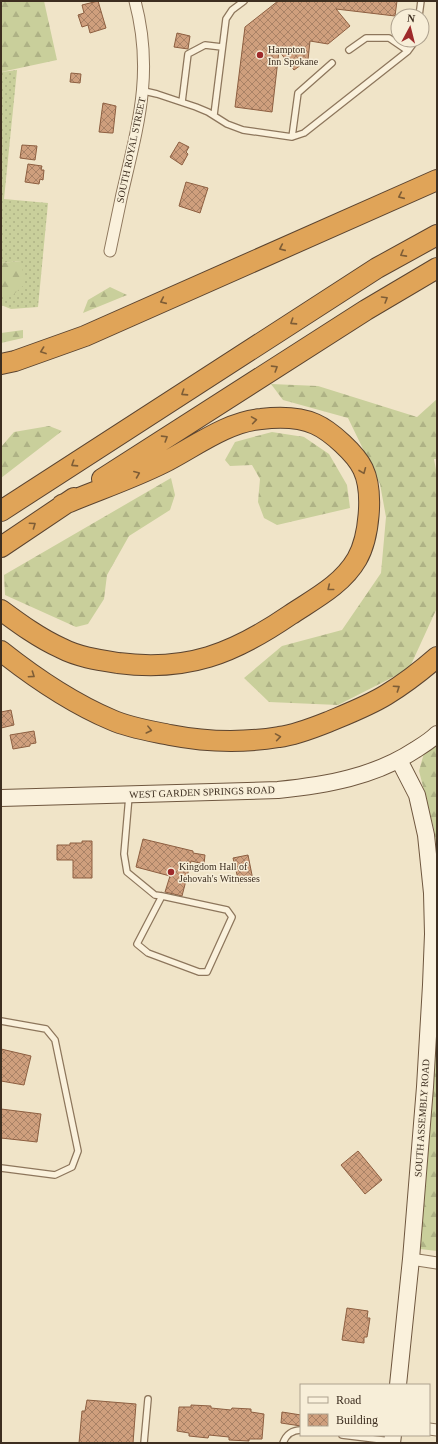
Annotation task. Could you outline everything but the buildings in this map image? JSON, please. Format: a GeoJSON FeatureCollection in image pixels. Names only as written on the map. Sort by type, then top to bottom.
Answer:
{"type":"FeatureCollection","features":[{"type":"Feature","properties":{"kind":"highway"},"geometry":{"type":"LineString","coordinates":[[1,364],[15,361],[85,336],[437,180]]}},
{"type":"Feature","properties":{"kind":"highway"},"geometry":{"type":"LineString","coordinates":[[1,511],[377,268],[437,235]]}},
{"type":"Feature","properties":{"kind":"highway"},"geometry":{"type":"LineString","coordinates":[[1,547],[62,505],[156,444],[353,319],[437,268]]}},
{"type":"Feature","properties":{"kind":"highway"},"geometry":{"type":"LineString","coordinates":[[1,610],[33,634],[63,650],[99,660],[135,665],[168,665],[205,659],[230,650],[282,621],[328,590],[345,575],[355,561],[364,541],[369,516],[367,486],[364,470],[355,457],[327,431],[315,424],[279,418],[246,421],[228,428],[162,464],[62,505]]}},
{"type":"Feature","properties":{"kind":"highway"},"geometry":{"type":"LineString","coordinates":[[1,652],[60,694],[113,720],[152,731],[196,740],[237,741],[280,737],[313,728],[354,711],[385,696],[413,677],[437,657]]}},
{"type":"Feature","properties":{"kind":"street","name":"SOUTH ROYAL STREET"},"geometry":{"type":"LineString","coordinates":[[110,251],[135,141],[144,91],[144,59],[140,18],[135,1]]}},
{"type":"Feature","properties":{"kind":"street","name":"WEST GARDEN SPRINGS ROAD"},"geometry":{"type":"LineString","coordinates":[[1,798],[278,790],[309,787],[341,781],[374,772],[400,760],[431,740],[437,734]]}},
{"type":"Feature","properties":{"kind":"street","name":"SOUTH ASSEMBLY ROAD"},"geometry":{"type":"LineString","coordinates":[[398,1384],[411,1259],[425,1087],[435,934],[426,835],[417,795],[400,760]]}},
{"type":"Feature","properties":{"kind":"street"},"geometry":{"type":"LineString","coordinates":[[411,1259],[437,1263]]}},
{"type":"Feature","properties":{"kind":"lane"},"geometry":{"type":"LineString","coordinates":[[214,116],[226,18],[232,10],[244,1]]}},
{"type":"Feature","properties":{"kind":"lane"},"geometry":{"type":"LineString","coordinates":[[349,50],[366,38],[389,38],[408,51]]}},
{"type":"Feature","properties":{"kind":"lane"},"geometry":{"type":"LineString","coordinates":[[182,102],[188,54],[205,45],[222,47]]}},
{"type":"Feature","properties":{"kind":"lane"},"geometry":{"type":"LineString","coordinates":[[144,91],[196,107],[227,124],[243,130],[292,137],[304,133],[410,48]]}},
{"type":"Feature","properties":{"kind":"lane"},"geometry":{"type":"LineString","coordinates":[[292,137],[298,93],[332,63]]}},
{"type":"Feature","properties":{"kind":"lane"},"geometry":{"type":"LineString","coordinates":[[129,794],[124,854],[127,872],[155,895],[162,896],[227,910],[232,917],[207,972],[199,972],[148,953],[137,944],[162,896]]}},
{"type":"Feature","properties":{"kind":"lane"},"geometry":{"type":"LineString","coordinates":[[1,1021],[46,1029],[55,1040],[78,1151],[72,1167],[55,1175],[1,1168]]}},
{"type":"Feature","properties":{"kind":"lane"},"geometry":{"type":"LineString","coordinates":[[144,1443],[148,1399]]}},
{"type":"Feature","properties":{"kind":"lane"},"geometry":{"type":"LineString","coordinates":[[283,1443],[288,1434],[300,1430]]}},
{"type":"Feature","properties":{"kind":"lane"},"geometry":{"type":"LineString","coordinates":[[352,1436],[393,1440]]}},
{"type":"Feature","properties":{"kind":"green space"},"geometry":{"type":"Polygon","coordinates":[[[1,1],[44,1],[57,60],[1,72],[1,1]]]}},
{"type":"Feature","properties":{"kind":"green space"},"geometry":{"type":"Polygon","coordinates":[[[17,70],[4,199],[48,203],[38,307],[11,309],[1,305],[1,295],[13,295],[21,261],[1,263],[1,72],[17,70]]]}},
{"type":"Feature","properties":{"kind":"green space"},"geometry":{"type":"Polygon","coordinates":[[[21,261],[25,284],[13,295],[1,295],[1,263],[21,261]]]}},
{"type":"Feature","properties":{"kind":"green space"},"geometry":{"type":"Polygon","coordinates":[[[110,287],[127,295],[83,313],[88,300],[110,287]]]}},
{"type":"Feature","properties":{"kind":"green space"},"geometry":{"type":"Polygon","coordinates":[[[23,330],[23,338],[1,343],[1,333],[23,330]]]}},
{"type":"Feature","properties":{"kind":"green space"},"geometry":{"type":"Polygon","coordinates":[[[271,384],[318,386],[417,417],[437,399],[437,459],[434,459],[437,475],[437,608],[409,669],[338,705],[269,702],[244,678],[282,646],[342,630],[381,573],[386,517],[380,484],[348,418],[283,400],[271,384]]]}},
{"type":"Feature","properties":{"kind":"green space"},"geometry":{"type":"Polygon","coordinates":[[[49,426],[62,431],[1,478],[1,447],[14,432],[49,426]]]}},
{"type":"Feature","properties":{"kind":"green space"},"geometry":{"type":"Polygon","coordinates":[[[272,432],[304,437],[329,454],[347,485],[350,508],[277,525],[264,518],[258,502],[260,479],[252,465],[230,466],[225,460],[235,442],[272,432]]]}},
{"type":"Feature","properties":{"kind":"green space"},"geometry":{"type":"Polygon","coordinates":[[[171,478],[175,495],[170,510],[129,536],[107,575],[104,599],[88,624],[76,627],[5,595],[4,575],[171,478]]]}},
{"type":"Feature","properties":{"kind":"green space"},"geometry":{"type":"Polygon","coordinates":[[[437,737],[437,851],[434,829],[419,771],[424,753],[437,737]]]}},
{"type":"Feature","properties":{"kind":"green space"},"geometry":{"type":"Polygon","coordinates":[[[435,1050],[437,1050],[437,1251],[420,1249],[435,1050]]]}},
{"type":"Feature","properties":{"kind":"place","name":"Hampton Inn Spokane"},"geometry":{"type":"Point","coordinates":[260,55]}},
{"type":"Feature","properties":{"kind":"place","name":"Kingdom Hall of Jehovah's Witnesses"},"geometry":{"type":"Point","coordinates":[171,872]}}]}
